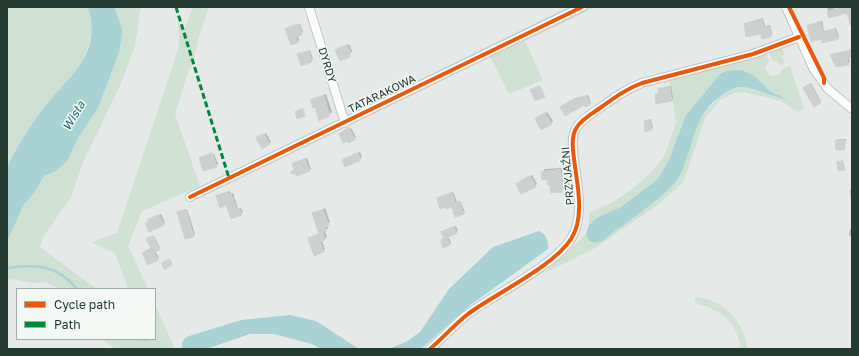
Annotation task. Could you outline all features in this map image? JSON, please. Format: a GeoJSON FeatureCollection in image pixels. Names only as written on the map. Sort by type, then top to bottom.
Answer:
{"type":"FeatureCollection","features":[{"type":"Feature","properties":{"kind":"street","name":"DYRDY"},"geometry":{"type":"LineString","coordinates":[[309,7],[346,123]]}},
{"type":"Feature","properties":{"kind":"street","name":"TATARAKOWA"},"geometry":{"type":"LineString","coordinates":[[190,197],[346,123],[582,7]]}},
{"type":"Feature","properties":{"kind":"street"},"geometry":{"type":"LineString","coordinates":[[786,7],[813,68],[828,89],[852,109]]}},
{"type":"Feature","properties":{"kind":"street","name":"PRZYJAŹNI"},"geometry":{"type":"LineString","coordinates":[[430,349],[468,314],[560,252],[570,241],[577,228],[580,210],[574,156],[574,134],[576,127],[585,119],[628,88],[642,82],[753,54],[799,37]]}},
{"type":"Feature","properties":{"kind":"green space"},"geometry":{"type":"Polygon","coordinates":[[[7,7],[88,7],[91,18],[91,29],[87,50],[77,70],[63,88],[42,110],[7,168],[7,7]]]}},
{"type":"Feature","properties":{"kind":"green space"},"geometry":{"type":"Polygon","coordinates":[[[114,7],[141,7],[135,46],[120,86],[84,160],[71,197],[43,237],[40,247],[96,288],[59,288],[44,282],[33,283],[11,279],[7,282],[7,242],[22,206],[36,190],[44,176],[56,171],[68,160],[78,138],[98,108],[119,53],[122,28],[114,7]]]}},
{"type":"Feature","properties":{"kind":"green space"},"geometry":{"type":"Polygon","coordinates":[[[193,7],[209,7],[199,37],[192,67],[189,69],[175,114],[200,186],[142,211],[128,246],[148,288],[128,288],[115,253],[93,243],[97,240],[117,233],[176,56],[179,43],[178,19],[183,32],[193,7]]]}},
{"type":"Feature","properties":{"kind":"green space"},"geometry":{"type":"Polygon","coordinates":[[[568,7],[577,7],[350,117],[346,116],[568,7]]]}},
{"type":"Feature","properties":{"kind":"green space"},"geometry":{"type":"Polygon","coordinates":[[[586,7],[596,7],[525,41],[543,80],[509,94],[490,57],[350,125],[349,123],[586,7]]]}},
{"type":"Feature","properties":{"kind":"green space"},"geometry":{"type":"Polygon","coordinates":[[[781,47],[785,54],[782,56],[785,63],[781,65],[772,60],[769,51],[781,47]]]}},
{"type":"Feature","properties":{"kind":"green space"},"geometry":{"type":"Polygon","coordinates":[[[766,52],[769,62],[765,67],[770,76],[779,75],[782,69],[790,66],[804,109],[798,112],[781,101],[744,92],[734,93],[720,100],[705,118],[684,181],[676,189],[652,209],[595,248],[543,274],[586,234],[589,241],[595,243],[679,177],[696,125],[719,97],[732,89],[742,87],[786,99],[771,92],[753,75],[685,117],[669,160],[658,179],[621,207],[598,217],[589,225],[589,213],[613,202],[632,189],[650,173],[664,157],[676,122],[669,78],[766,52]]]}},
{"type":"Feature","properties":{"kind":"green space"},"geometry":{"type":"Polygon","coordinates":[[[694,297],[715,302],[730,313],[741,329],[748,349],[741,349],[736,331],[727,318],[714,310],[696,303],[694,297]]]}},
{"type":"Feature","properties":{"kind":"green space"},"geometry":{"type":"Polygon","coordinates":[[[156,306],[175,349],[116,349],[102,340],[156,340],[156,306]]]}},
{"type":"Feature","properties":{"kind":"water","name":"Wisła"},"geometry":{"type":"Polygon","coordinates":[[[88,7],[114,7],[122,28],[119,53],[98,108],[78,138],[68,160],[56,171],[44,176],[36,190],[23,206],[7,242],[6,190],[8,166],[19,145],[43,109],[72,75],[87,52],[91,39],[91,24],[88,7]]]}},
{"type":"Feature","properties":{"kind":"water"},"geometry":{"type":"Polygon","coordinates":[[[741,70],[753,75],[771,92],[789,100],[742,87],[734,88],[722,95],[712,103],[699,122],[684,166],[674,184],[655,201],[602,241],[595,243],[589,241],[586,234],[589,225],[598,217],[621,207],[658,179],[669,160],[685,117],[720,74],[726,71],[741,70]]]}},
{"type":"Feature","properties":{"kind":"water"},"geometry":{"type":"Polygon","coordinates":[[[539,231],[544,234],[546,238],[548,249],[469,306],[422,348],[388,349],[406,342],[420,332],[449,289],[493,247],[539,231]]]}},
{"type":"Feature","properties":{"kind":"water"},"geometry":{"type":"Polygon","coordinates":[[[290,315],[316,321],[359,349],[321,349],[312,344],[274,334],[250,334],[206,349],[182,349],[182,342],[186,337],[241,320],[290,315]]]}},
{"type":"Feature","properties":{"kind":"building"},"geometry":{"type":"Polygon","coordinates":[[[845,7],[852,7],[852,25],[850,25],[847,13],[829,18],[827,12],[845,7]]]}},
{"type":"Feature","properties":{"kind":"building"},"geometry":{"type":"Polygon","coordinates":[[[762,19],[763,27],[769,26],[771,37],[762,39],[761,34],[746,37],[744,24],[762,19]]]}},
{"type":"Feature","properties":{"kind":"building"},"geometry":{"type":"Polygon","coordinates":[[[820,22],[823,32],[835,29],[838,39],[822,43],[821,39],[811,42],[807,26],[820,22]]]}},
{"type":"Feature","properties":{"kind":"building"},"geometry":{"type":"Polygon","coordinates":[[[299,24],[302,35],[296,36],[298,43],[291,45],[285,29],[299,24]]]}},
{"type":"Feature","properties":{"kind":"building"},"geometry":{"type":"Polygon","coordinates":[[[347,45],[351,53],[349,54],[350,57],[340,61],[335,50],[347,45]]]}},
{"type":"Feature","properties":{"kind":"building"},"geometry":{"type":"Polygon","coordinates":[[[852,50],[852,57],[847,58],[849,65],[836,67],[830,55],[852,50]]]}},
{"type":"Feature","properties":{"kind":"building"},"geometry":{"type":"Polygon","coordinates":[[[309,51],[312,62],[301,66],[297,54],[309,51]]]}},
{"type":"Feature","properties":{"kind":"building"},"geometry":{"type":"Polygon","coordinates":[[[810,84],[821,103],[814,107],[803,88],[810,84]]]}},
{"type":"Feature","properties":{"kind":"building"},"geometry":{"type":"Polygon","coordinates":[[[540,86],[545,97],[535,101],[530,90],[540,86]]]}},
{"type":"Feature","properties":{"kind":"building"},"geometry":{"type":"Polygon","coordinates":[[[670,87],[672,101],[656,104],[655,94],[659,93],[658,89],[670,87]]]}},
{"type":"Feature","properties":{"kind":"building"},"geometry":{"type":"Polygon","coordinates":[[[324,96],[330,116],[319,121],[315,107],[313,108],[310,100],[324,96]]]}},
{"type":"Feature","properties":{"kind":"building"},"geometry":{"type":"Polygon","coordinates":[[[587,96],[590,105],[585,107],[584,105],[565,116],[560,107],[570,101],[587,96]]]}},
{"type":"Feature","properties":{"kind":"building"},"geometry":{"type":"Polygon","coordinates":[[[303,109],[305,116],[297,119],[295,112],[303,109]]]}},
{"type":"Feature","properties":{"kind":"building"},"geometry":{"type":"Polygon","coordinates":[[[545,113],[552,124],[541,130],[535,119],[545,113]]]}},
{"type":"Feature","properties":{"kind":"building"},"geometry":{"type":"Polygon","coordinates":[[[650,120],[652,130],[645,132],[644,121],[650,120]]]}},
{"type":"Feature","properties":{"kind":"building"},"geometry":{"type":"Polygon","coordinates":[[[349,128],[355,140],[348,143],[347,141],[343,143],[339,134],[349,128]]]}},
{"type":"Feature","properties":{"kind":"building"},"geometry":{"type":"Polygon","coordinates":[[[264,134],[270,144],[262,149],[256,138],[264,134]]]}},
{"type":"Feature","properties":{"kind":"building"},"geometry":{"type":"Polygon","coordinates":[[[836,140],[844,140],[845,150],[836,150],[836,140]]]}},
{"type":"Feature","properties":{"kind":"building"},"geometry":{"type":"Polygon","coordinates":[[[212,153],[217,167],[203,171],[199,158],[212,153]]]}},
{"type":"Feature","properties":{"kind":"building"},"geometry":{"type":"Polygon","coordinates":[[[358,153],[361,160],[345,167],[342,160],[358,153]]]}},
{"type":"Feature","properties":{"kind":"building"},"geometry":{"type":"Polygon","coordinates":[[[305,159],[310,171],[297,176],[296,174],[290,173],[294,169],[292,164],[305,159]]]}},
{"type":"Feature","properties":{"kind":"building"},"geometry":{"type":"Polygon","coordinates":[[[843,161],[845,170],[838,171],[837,162],[843,161]]]}},
{"type":"Feature","properties":{"kind":"building"},"geometry":{"type":"Polygon","coordinates":[[[560,170],[562,181],[572,181],[572,184],[562,187],[563,192],[551,193],[550,185],[548,185],[547,179],[542,180],[541,172],[560,170]]]}},
{"type":"Feature","properties":{"kind":"building"},"geometry":{"type":"Polygon","coordinates":[[[530,176],[536,187],[521,194],[516,184],[530,176]]]}},
{"type":"Feature","properties":{"kind":"building"},"geometry":{"type":"Polygon","coordinates":[[[228,192],[229,195],[231,194],[237,210],[240,209],[242,215],[231,219],[226,205],[220,208],[216,196],[228,192]]]}},
{"type":"Feature","properties":{"kind":"building"},"geometry":{"type":"Polygon","coordinates":[[[452,193],[455,203],[459,202],[464,214],[455,217],[452,207],[440,209],[437,198],[452,193]]]}},
{"type":"Feature","properties":{"kind":"building"},"geometry":{"type":"Polygon","coordinates":[[[186,210],[194,237],[185,239],[177,212],[186,210]]]}},
{"type":"Feature","properties":{"kind":"building"},"geometry":{"type":"Polygon","coordinates":[[[323,210],[329,225],[325,227],[326,232],[323,233],[325,240],[320,242],[324,252],[314,256],[308,238],[319,234],[312,213],[323,210]]]}},
{"type":"Feature","properties":{"kind":"building"},"geometry":{"type":"Polygon","coordinates":[[[159,215],[164,225],[149,232],[145,223],[148,222],[147,220],[159,215]]]}},
{"type":"Feature","properties":{"kind":"building"},"geometry":{"type":"Polygon","coordinates":[[[454,227],[457,233],[447,238],[450,245],[443,248],[441,240],[444,238],[441,232],[454,227]]]}},
{"type":"Feature","properties":{"kind":"building"},"geometry":{"type":"Polygon","coordinates":[[[153,236],[160,250],[154,252],[158,260],[148,265],[142,253],[151,248],[146,239],[153,236]]]}},
{"type":"Feature","properties":{"kind":"building"},"geometry":{"type":"Polygon","coordinates":[[[170,259],[172,265],[164,270],[162,263],[170,259]]]}},
{"type":"Feature","properties":{"kind":"waterway"},"geometry":{"type":"LineString","coordinates":[[7,268],[28,266],[46,268],[62,275],[76,288]]}},
{"type":"Feature","properties":{"kind":"marked path"},"geometry":{"type":"LineString","coordinates":[[176,7],[229,178]]}},
{"type":"Feature","properties":{"kind":"cycle path"},"geometry":{"type":"LineString","coordinates":[[190,197],[582,7]]}},
{"type":"Feature","properties":{"kind":"cycle path"},"geometry":{"type":"LineString","coordinates":[[789,7],[824,78],[824,83]]}},
{"type":"Feature","properties":{"kind":"cycle path"},"geometry":{"type":"LineString","coordinates":[[430,349],[468,314],[552,259],[571,239],[577,225],[579,210],[579,194],[573,148],[573,136],[579,124],[620,94],[642,83],[753,54],[799,37]]}}]}
